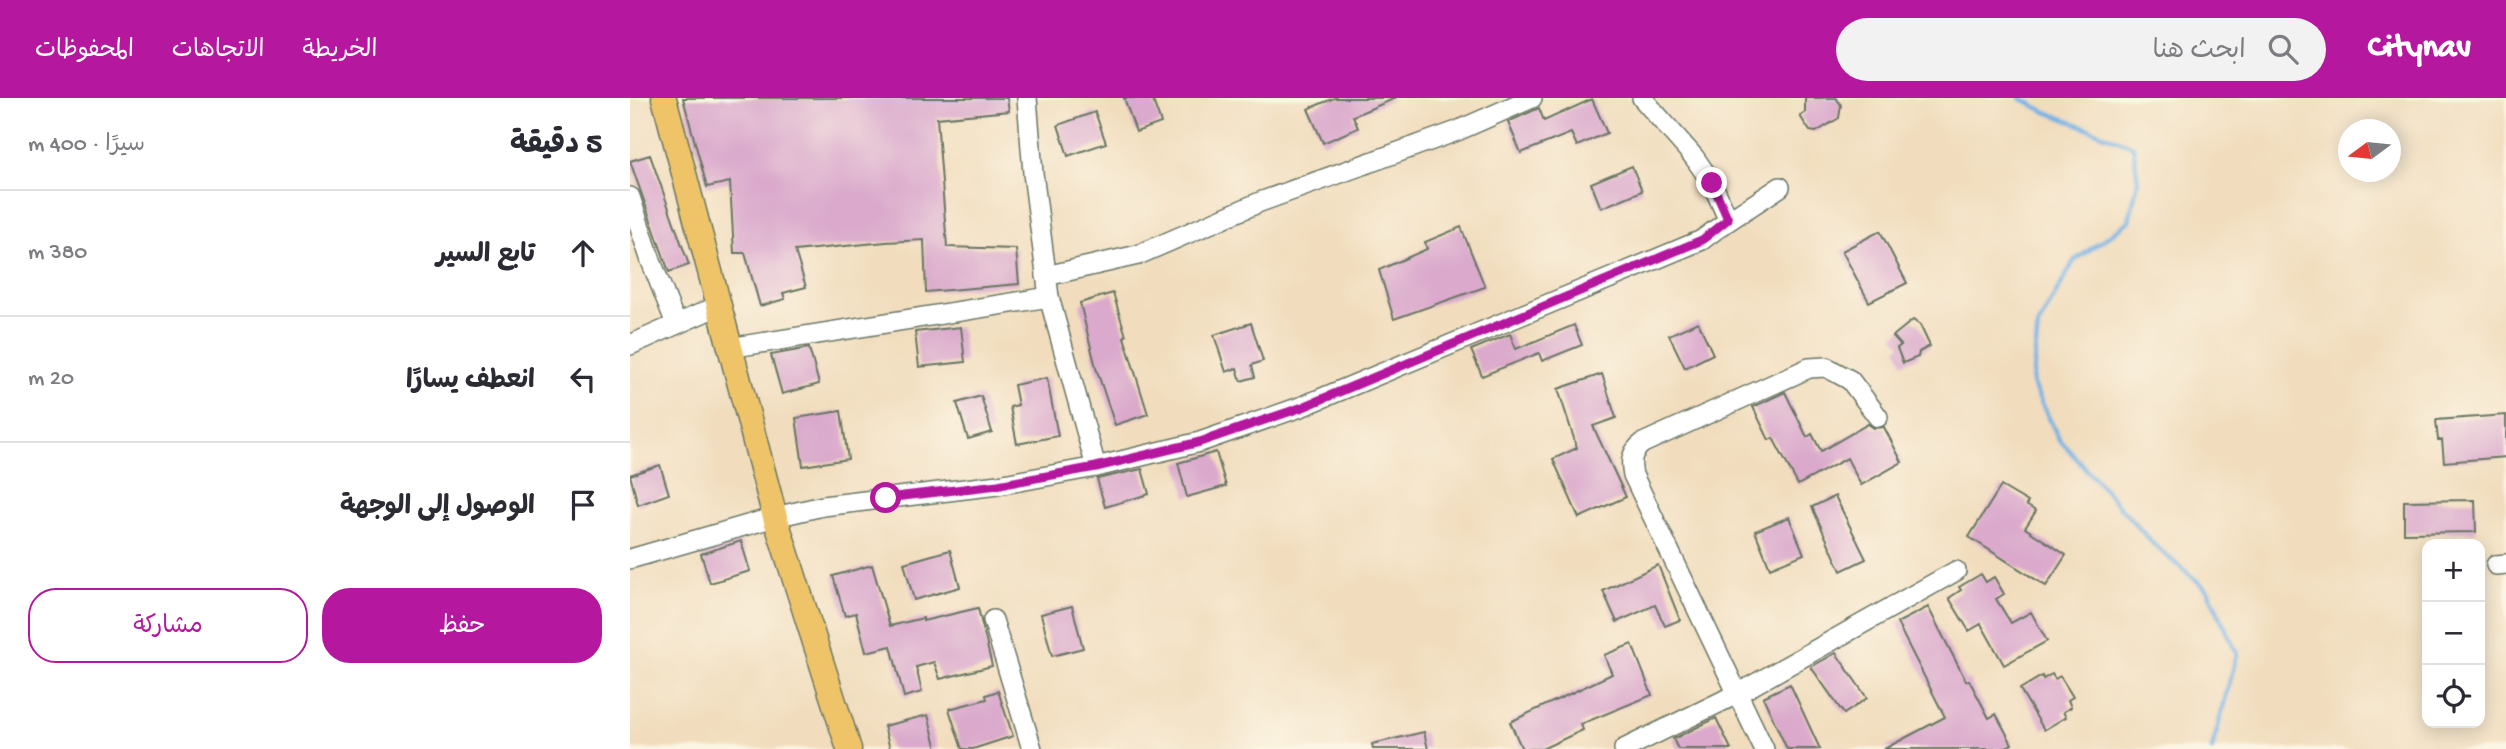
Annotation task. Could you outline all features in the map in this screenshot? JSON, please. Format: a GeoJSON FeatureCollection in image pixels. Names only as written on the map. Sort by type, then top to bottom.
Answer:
{"type":"FeatureCollection","features":[{"type":"Feature","properties":{"kind":"main road"},"geometry":{"type":"LineString","coordinates":[[664,98],[775,517],[849,749]]}},
{"type":"Feature","properties":{"kind":"street"},"geometry":{"type":"LineString","coordinates":[[1027,98],[1033,173],[1049,297],[1096,467]]}},
{"type":"Feature","properties":{"kind":"street"},"geometry":{"type":"LineString","coordinates":[[1046,276],[1138,255],[1259,202],[1457,131],[1532,98]]}},
{"type":"Feature","properties":{"kind":"street"},"geometry":{"type":"LineString","coordinates":[[1642,98],[1694,157],[1712,183],[1728,219]]}},
{"type":"Feature","properties":{"kind":"street"},"geometry":{"type":"LineString","coordinates":[[630,559],[775,517],[853,501],[928,495],[998,485],[1096,467],[1200,442],[1303,407],[1702,240],[1728,219],[1780,187]]}},
{"type":"Feature","properties":{"kind":"street"},"geometry":{"type":"LineString","coordinates":[[630,197],[676,324]]}},
{"type":"Feature","properties":{"kind":"street"},"geometry":{"type":"LineString","coordinates":[[729,348],[1049,297]]}},
{"type":"Feature","properties":{"kind":"street"},"geometry":{"type":"LineString","coordinates":[[630,345],[718,306]]}},
{"type":"Feature","properties":{"kind":"street"},"geometry":{"type":"LineString","coordinates":[[1764,749],[1633,475],[1630,462],[1633,453],[1643,443],[1809,368],[1826,367],[1850,380],[1878,417]]}},
{"type":"Feature","properties":{"kind":"street"},"geometry":{"type":"LineString","coordinates":[[1624,749],[1737,694],[1956,571]]}},
{"type":"Feature","properties":{"kind":"street"},"geometry":{"type":"LineString","coordinates":[[993,620],[1032,749]]}},
{"type":"Feature","properties":{"kind":"building"},"geometry":{"type":"Polygon","coordinates":[[[683,98],[1007,98],[1009,111],[937,118],[947,247],[1016,249],[1019,284],[926,292],[924,240],[886,242],[795,251],[806,287],[783,293],[785,299],[760,306],[745,253],[734,253],[730,182],[707,187],[683,98]]]}},
{"type":"Feature","properties":{"kind":"building"},"geometry":{"type":"Polygon","coordinates":[[[1124,98],[1152,98],[1161,123],[1136,132],[1124,98]]]}},
{"type":"Feature","properties":{"kind":"building"},"geometry":{"type":"Polygon","coordinates":[[[1334,98],[1396,98],[1353,116],[1358,128],[1323,143],[1308,109],[1334,98]]]}},
{"type":"Feature","properties":{"kind":"building"},"geometry":{"type":"Polygon","coordinates":[[[1805,98],[1836,98],[1841,105],[1839,118],[1816,132],[1810,131],[1800,116],[1805,113],[1805,98]]]}},
{"type":"Feature","properties":{"kind":"building"},"geometry":{"type":"Polygon","coordinates":[[[1592,99],[1607,133],[1577,146],[1571,133],[1521,153],[1508,122],[1539,108],[1544,121],[1592,99]]]}},
{"type":"Feature","properties":{"kind":"building"},"geometry":{"type":"Polygon","coordinates":[[[1095,112],[1106,143],[1068,156],[1058,125],[1095,112]]]}},
{"type":"Feature","properties":{"kind":"building"},"geometry":{"type":"Polygon","coordinates":[[[650,155],[689,265],[669,272],[630,161],[650,155]]]}},
{"type":"Feature","properties":{"kind":"building"},"geometry":{"type":"Polygon","coordinates":[[[1632,166],[1642,191],[1601,208],[1591,183],[1632,166]]]}},
{"type":"Feature","properties":{"kind":"building"},"geometry":{"type":"Polygon","coordinates":[[[1461,227],[1485,287],[1394,319],[1379,270],[1427,249],[1425,242],[1461,227]]]}},
{"type":"Feature","properties":{"kind":"building"},"geometry":{"type":"Polygon","coordinates":[[[1880,231],[1907,283],[1869,302],[1842,251],[1880,231]]]}},
{"type":"Feature","properties":{"kind":"building"},"geometry":{"type":"Polygon","coordinates":[[[1113,293],[1148,414],[1115,425],[1096,368],[1080,303],[1113,293]]]}},
{"type":"Feature","properties":{"kind":"building"},"geometry":{"type":"Polygon","coordinates":[[[1913,320],[1920,325],[1930,346],[1919,352],[1918,357],[1903,363],[1897,348],[1901,345],[1893,336],[1913,320]]]}},
{"type":"Feature","properties":{"kind":"building"},"geometry":{"type":"Polygon","coordinates":[[[1698,322],[1713,354],[1685,368],[1669,335],[1698,322]]]}},
{"type":"Feature","properties":{"kind":"building"},"geometry":{"type":"Polygon","coordinates":[[[1251,323],[1263,361],[1252,365],[1255,377],[1241,381],[1237,368],[1226,372],[1214,335],[1251,323]]]}},
{"type":"Feature","properties":{"kind":"building"},"geometry":{"type":"Polygon","coordinates":[[[1574,325],[1582,345],[1542,361],[1539,353],[1482,376],[1471,350],[1510,334],[1516,349],[1574,325]]]}},
{"type":"Feature","properties":{"kind":"building"},"geometry":{"type":"Polygon","coordinates":[[[961,327],[965,362],[919,367],[915,332],[961,327]]]}},
{"type":"Feature","properties":{"kind":"building"},"geometry":{"type":"Polygon","coordinates":[[[809,348],[819,384],[782,394],[771,355],[809,348]]]}},
{"type":"Feature","properties":{"kind":"building"},"geometry":{"type":"Polygon","coordinates":[[[1602,374],[1616,418],[1593,426],[1626,497],[1579,518],[1553,459],[1577,448],[1558,389],[1602,374]]]}},
{"type":"Feature","properties":{"kind":"building"},"geometry":{"type":"Polygon","coordinates":[[[1047,378],[1058,436],[1017,444],[1010,407],[1018,405],[1014,385],[1047,378]]]}},
{"type":"Feature","properties":{"kind":"building"},"geometry":{"type":"Polygon","coordinates":[[[1785,392],[1807,437],[1812,434],[1821,451],[1868,424],[1874,428],[1884,427],[1902,462],[1861,485],[1847,458],[1798,485],[1773,438],[1769,440],[1753,407],[1785,392]]]}},
{"type":"Feature","properties":{"kind":"building"},"geometry":{"type":"Polygon","coordinates":[[[981,396],[992,432],[968,439],[957,403],[981,396]]]}},
{"type":"Feature","properties":{"kind":"building"},"geometry":{"type":"Polygon","coordinates":[[[841,411],[848,459],[803,466],[796,418],[841,411]]]}},
{"type":"Feature","properties":{"kind":"building"},"geometry":{"type":"Polygon","coordinates":[[[2506,415],[2506,457],[2444,462],[2442,440],[2438,440],[2436,420],[2506,415]]]}},
{"type":"Feature","properties":{"kind":"building"},"geometry":{"type":"Polygon","coordinates":[[[1216,452],[1226,486],[1187,497],[1178,463],[1216,452]]]}},
{"type":"Feature","properties":{"kind":"building"},"geometry":{"type":"Polygon","coordinates":[[[660,465],[669,494],[638,505],[630,475],[660,465]]]}},
{"type":"Feature","properties":{"kind":"building"},"geometry":{"type":"Polygon","coordinates":[[[1142,469],[1149,494],[1105,507],[1097,479],[1142,469]]]}},
{"type":"Feature","properties":{"kind":"building"},"geometry":{"type":"Polygon","coordinates":[[[2001,486],[2028,502],[2026,505],[2036,511],[2025,528],[2066,555],[2046,586],[1969,537],[2001,486]]]}},
{"type":"Feature","properties":{"kind":"building"},"geometry":{"type":"Polygon","coordinates":[[[1835,496],[1866,559],[1841,571],[1812,507],[1835,496]]]}},
{"type":"Feature","properties":{"kind":"building"},"geometry":{"type":"Polygon","coordinates":[[[2475,500],[2476,532],[2404,533],[2404,501],[2475,500]]]}},
{"type":"Feature","properties":{"kind":"building"},"geometry":{"type":"Polygon","coordinates":[[[1789,517],[1804,554],[1770,568],[1755,531],[1789,517]]]}},
{"type":"Feature","properties":{"kind":"building"},"geometry":{"type":"Polygon","coordinates":[[[741,541],[750,571],[710,583],[701,554],[741,541]]]}},
{"type":"Feature","properties":{"kind":"building"},"geometry":{"type":"Polygon","coordinates":[[[950,550],[960,587],[914,600],[904,563],[950,550]]]}},
{"type":"Feature","properties":{"kind":"building"},"geometry":{"type":"Polygon","coordinates":[[[872,565],[890,626],[978,608],[992,666],[940,679],[934,662],[916,667],[922,692],[904,697],[891,646],[866,652],[856,613],[845,616],[833,576],[872,565]]]}},
{"type":"Feature","properties":{"kind":"building"},"geometry":{"type":"Polygon","coordinates":[[[1658,565],[1680,620],[1665,626],[1655,605],[1617,622],[1603,591],[1658,565]]]}},
{"type":"Feature","properties":{"kind":"building"},"geometry":{"type":"Polygon","coordinates":[[[1981,574],[1986,582],[1994,577],[2004,594],[1996,599],[2011,623],[2031,612],[2047,641],[2004,665],[1981,624],[1969,631],[1949,598],[1961,590],[1959,587],[1981,574]]]}},
{"type":"Feature","properties":{"kind":"building"},"geometry":{"type":"Polygon","coordinates":[[[1072,606],[1083,648],[1052,656],[1041,614],[1072,606]]]}},
{"type":"Feature","properties":{"kind":"building"},"geometry":{"type":"Polygon","coordinates":[[[1928,607],[1966,681],[1969,680],[1989,718],[1996,714],[2012,744],[2002,749],[1884,749],[1945,717],[1897,623],[1928,607]]]}},
{"type":"Feature","properties":{"kind":"building"},"geometry":{"type":"Polygon","coordinates":[[[1632,644],[1652,695],[1581,724],[1583,730],[1542,749],[1522,749],[1510,722],[1612,674],[1604,655],[1632,644]]]}},
{"type":"Feature","properties":{"kind":"building"},"geometry":{"type":"Polygon","coordinates":[[[1836,653],[1867,698],[1844,714],[1811,667],[1836,653]]]}},
{"type":"Feature","properties":{"kind":"building"},"geometry":{"type":"Polygon","coordinates":[[[2052,674],[2055,679],[2060,676],[2073,697],[2068,700],[2071,707],[2063,712],[2066,717],[2044,730],[2020,689],[2042,676],[2043,679],[2052,674]]]}},
{"type":"Feature","properties":{"kind":"building"},"geometry":{"type":"Polygon","coordinates":[[[1790,684],[1820,749],[1787,749],[1763,697],[1790,684]]]}},
{"type":"Feature","properties":{"kind":"building"},"geometry":{"type":"Polygon","coordinates":[[[998,691],[1013,736],[973,749],[962,749],[949,709],[987,699],[986,695],[998,691]]]}},
{"type":"Feature","properties":{"kind":"building"},"geometry":{"type":"Polygon","coordinates":[[[928,715],[937,749],[890,749],[884,726],[928,715]]]}},
{"type":"Feature","properties":{"kind":"building"},"geometry":{"type":"Polygon","coordinates":[[[1716,718],[1731,749],[1678,749],[1673,739],[1716,718]]]}},
{"type":"Feature","properties":{"kind":"building"},"geometry":{"type":"Polygon","coordinates":[[[1424,732],[1428,749],[1373,749],[1372,744],[1424,732]]]}},
{"type":"Feature","properties":{"kind":"waterway"},"geometry":{"type":"LineString","coordinates":[[2020,98],[2044,111],[2133,146],[2138,181],[2129,221],[2074,261],[2038,326],[2032,383],[2059,439],[2155,546],[2208,590],[2237,654],[2212,749]]}},
{"type":"Feature","properties":{"kind":"route"},"geometry":{"type":"LineString","coordinates":[[886,498],[998,485],[1096,467],[1200,442],[1303,407],[1702,240],[1728,219],[1712,183]]}}]}
